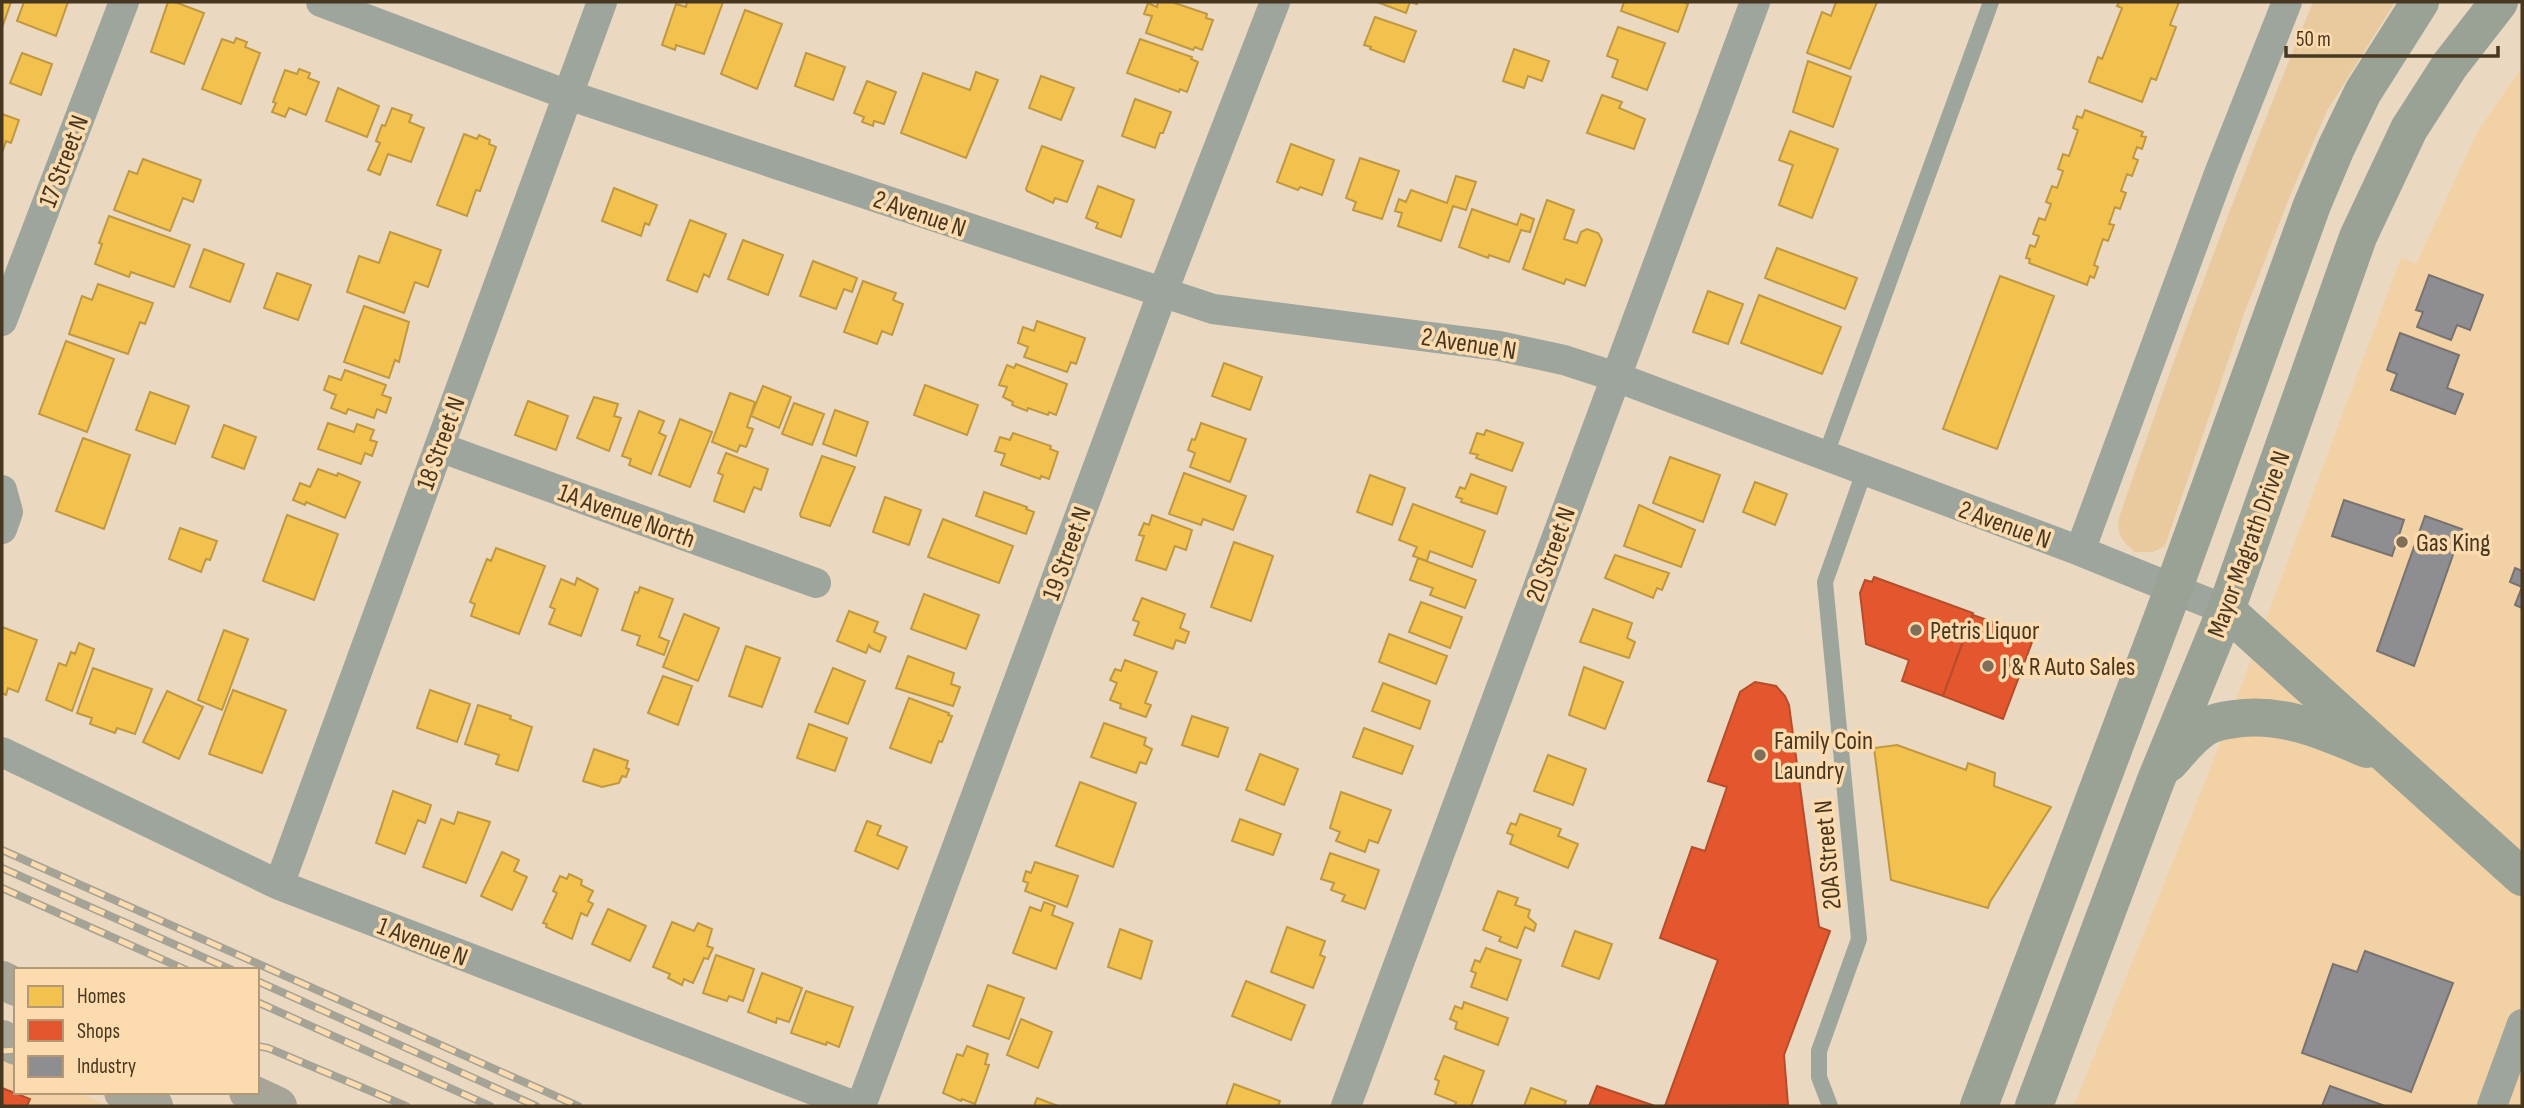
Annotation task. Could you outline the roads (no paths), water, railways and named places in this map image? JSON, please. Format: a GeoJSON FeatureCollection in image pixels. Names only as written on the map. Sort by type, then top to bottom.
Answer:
{"type":"FeatureCollection","features":[{"type":"Feature","properties":{"kind":"highway"},"geometry":{"type":"LineString","coordinates":[[127,1094],[154,1106]]}},
{"type":"Feature","properties":{"kind":"highway"},"geometry":{"type":"LineString","coordinates":[[252,1094],[278,1106]]}},
{"type":"Feature","properties":{"kind":"main road","name":"Mayor Magrath Drive N"},"geometry":{"type":"LineString","coordinates":[[1979,1106],[2173,590],[2312,205],[2363,92],[2420,2]]}},
{"type":"Feature","properties":{"kind":"main road","name":"Mayor Magrath Drive N"},"geometry":{"type":"LineString","coordinates":[[2034,1106],[2156,780],[2226,610],[2358,237],[2409,130],[2450,65],[2499,2]]}},
{"type":"Feature","properties":{"kind":"main road","name":"2 Avenue N"},"geometry":{"type":"LineString","coordinates":[[2226,610],[2522,877]]}},
{"type":"Feature","properties":{"kind":"main road"},"geometry":{"type":"LineString","coordinates":[[2156,780],[2186,743],[2204,728],[2217,722],[2259,716],[2291,721],[2324,731],[2391,760]]}},
{"type":"Feature","properties":{"kind":"street","name":"17 Street N"},"geometry":{"type":"LineString","coordinates":[[2,321],[124,2]]}},
{"type":"Feature","properties":{"kind":"street","name":"2 Avenue N"},"geometry":{"type":"LineString","coordinates":[[321,2],[568,95],[1213,309],[1499,346],[1564,360],[1616,377],[2080,551],[2226,610]]}},
{"type":"Feature","properties":{"kind":"street","name":"18 Street N"},"geometry":{"type":"LineString","coordinates":[[279,885],[602,2]]}},
{"type":"Feature","properties":{"kind":"street","name":"19 Street N"},"geometry":{"type":"LineString","coordinates":[[861,1106],[1162,294],[1275,2]]}},
{"type":"Feature","properties":{"kind":"street","name":"20 Street N"},"geometry":{"type":"LineString","coordinates":[[1346,1106],[1755,2]]}},
{"type":"Feature","properties":{"kind":"street"},"geometry":{"type":"LineString","coordinates":[[2080,551],[2225,159],[2287,2]]}},
{"type":"Feature","properties":{"kind":"street","name":"1A Avenue North"},"geometry":{"type":"LineString","coordinates":[[439,447],[816,583]]}},
{"type":"Feature","properties":{"kind":"street"},"geometry":{"type":"LineString","coordinates":[[2,491],[8,512],[2,528]]}},
{"type":"Feature","properties":{"kind":"street","name":"1 Avenue N"},"geometry":{"type":"LineString","coordinates":[[2,752],[279,885],[855,1106]]}},
{"type":"Feature","properties":{"kind":"street"},"geometry":{"type":"LineString","coordinates":[[2492,1106],[2522,1024]]}},
{"type":"Feature","properties":{"kind":"lane"},"geometry":{"type":"LineString","coordinates":[[1825,457],[1991,2]]}},
{"type":"Feature","properties":{"kind":"lane","name":"20A Street N"},"geometry":{"type":"LineString","coordinates":[[1830,1106],[1826,1102],[1819,1077],[1819,1051],[1859,939],[1825,582],[1864,472]]}},
{"type":"Feature","properties":{"kind":"railway"},"geometry":{"type":"LineString","coordinates":[[2,850],[578,1106]]}},
{"type":"Feature","properties":{"kind":"railway"},"geometry":{"type":"LineString","coordinates":[[2,868],[227,968]]}},
{"type":"Feature","properties":{"kind":"railway"},"geometry":{"type":"LineString","coordinates":[[2,888],[182,968]]}},
{"type":"Feature","properties":{"kind":"railway"},"geometry":{"type":"LineString","coordinates":[[259,982],[536,1106]]}},
{"type":"Feature","properties":{"kind":"railway"},"geometry":{"type":"LineString","coordinates":[[259,1003],[490,1106]]}},
{"type":"Feature","properties":{"kind":"railway"},"geometry":{"type":"LineString","coordinates":[[259,1046],[406,1106]]}},
{"type":"Feature","properties":{"kind":"railway"},"geometry":{"type":"LineString","coordinates":[[2,1051],[14,1050]]}},
{"type":"Feature","properties":{"kind":"place","name":"Gas King"},"geometry":{"type":"Point","coordinates":[2402,542]}},
{"type":"Feature","properties":{"kind":"place","name":"Petris Liquor"},"geometry":{"type":"Point","coordinates":[1916,630]}},
{"type":"Feature","properties":{"kind":"place","name":"J & R Auto Sales"},"geometry":{"type":"Point","coordinates":[1988,666]}},
{"type":"Feature","properties":{"kind":"place","name":"Family Coin Laundry"},"geometry":{"type":"Point","coordinates":[1760,755]}}]}
